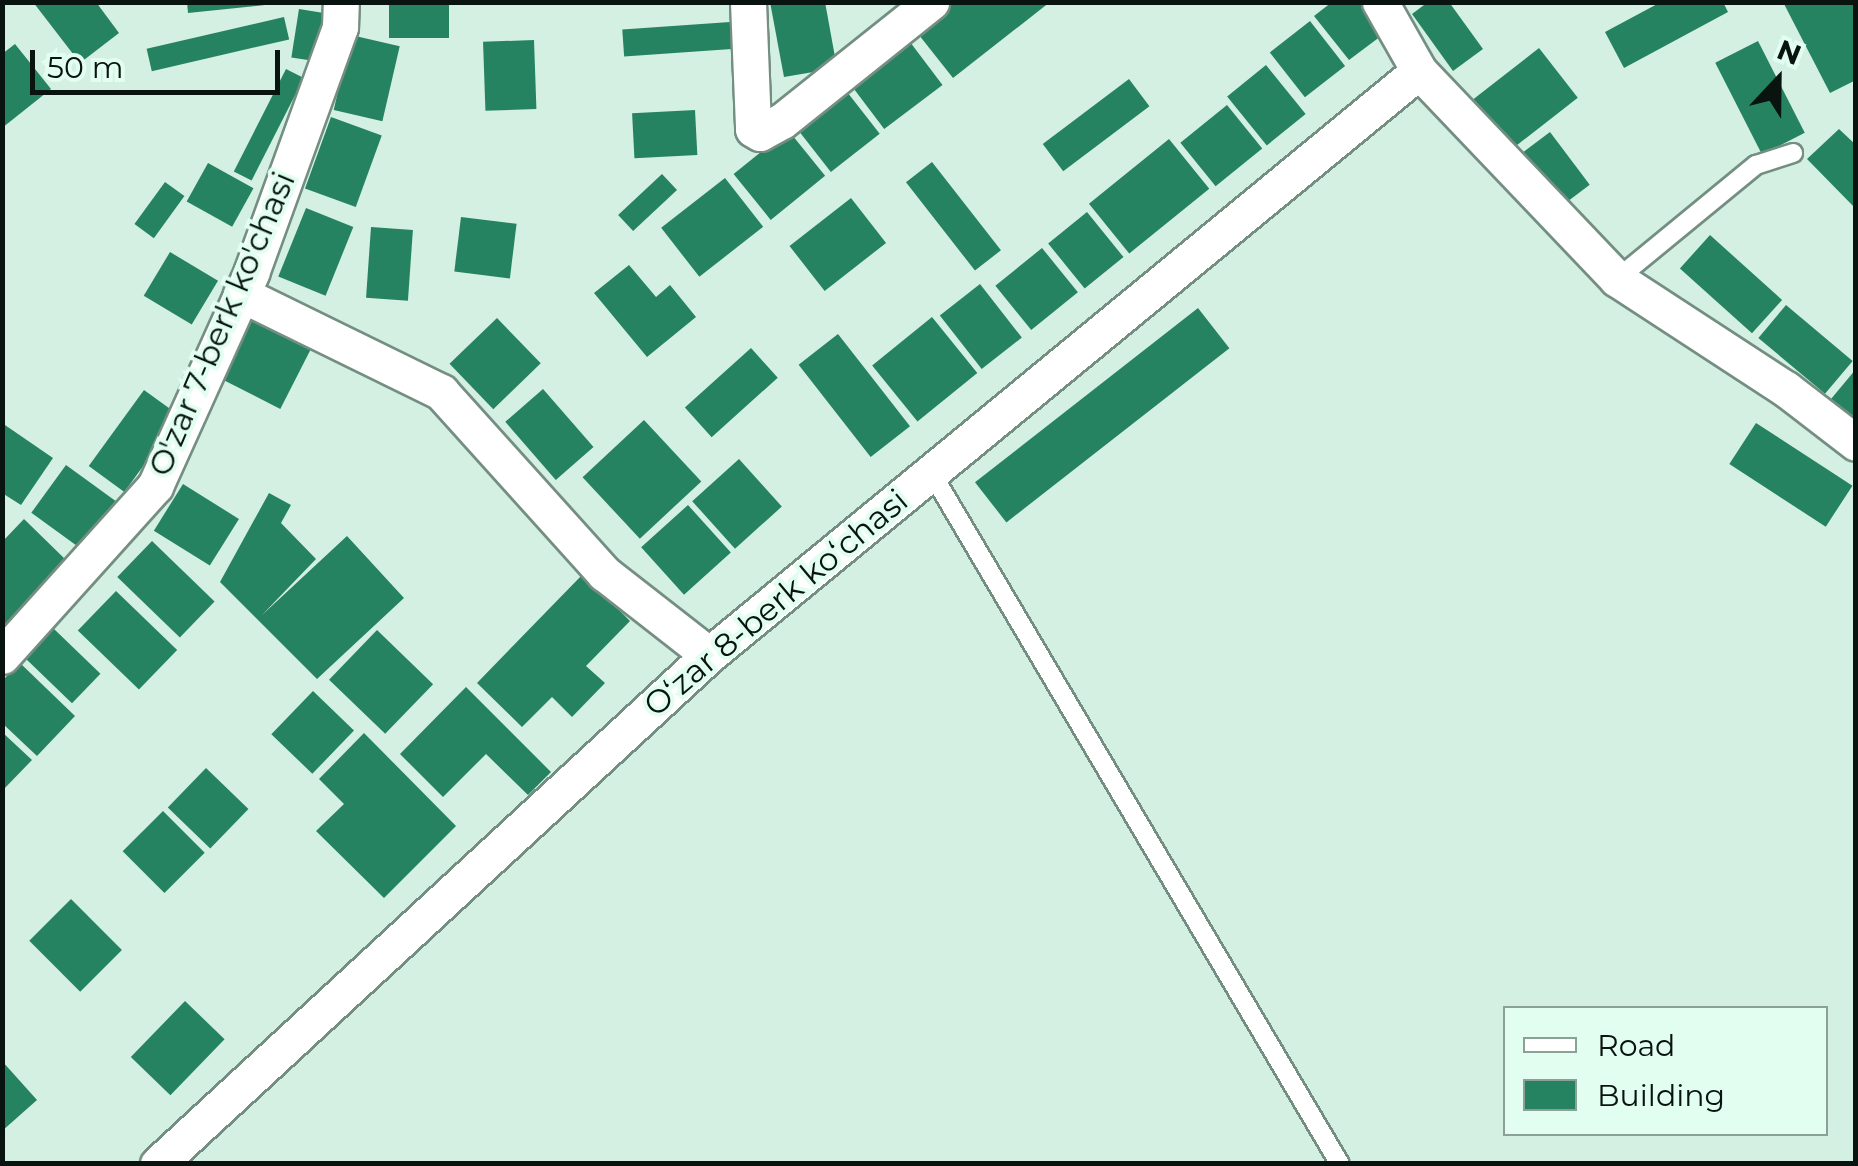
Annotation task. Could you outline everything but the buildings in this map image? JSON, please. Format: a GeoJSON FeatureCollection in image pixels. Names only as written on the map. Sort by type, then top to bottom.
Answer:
{"type":"FeatureCollection","features":[{"type":"Feature","properties":{"kind":"street","name":"O'zar 7-berk ko'chasi"},"geometry":{"type":"LineString","coordinates":[[2,656],[155,486],[242,294],[340,27],[340,2]]}},
{"type":"Feature","properties":{"kind":"street"},"geometry":{"type":"LineString","coordinates":[[748,2],[753,129],[760,133],[782,121],[931,2]]}},
{"type":"Feature","properties":{"kind":"street"},"geometry":{"type":"LineString","coordinates":[[1380,2],[1419,71],[1617,279],[1786,389],[1856,443]]}},
{"type":"Feature","properties":{"kind":"street","name":"Oʻzar 8-berk koʻchasi"},"geometry":{"type":"LineString","coordinates":[[158,1164],[709,654],[1419,71]]}},
{"type":"Feature","properties":{"kind":"street"},"geometry":{"type":"LineString","coordinates":[[242,294],[441,392],[604,574],[709,654]]}},
{"type":"Feature","properties":{"kind":"lane"},"geometry":{"type":"LineString","coordinates":[[1617,279],[1756,165],[1793,153]]}},
{"type":"Feature","properties":{"kind":"lane"},"geometry":{"type":"LineString","coordinates":[[931,472],[1340,1164]]}}]}
